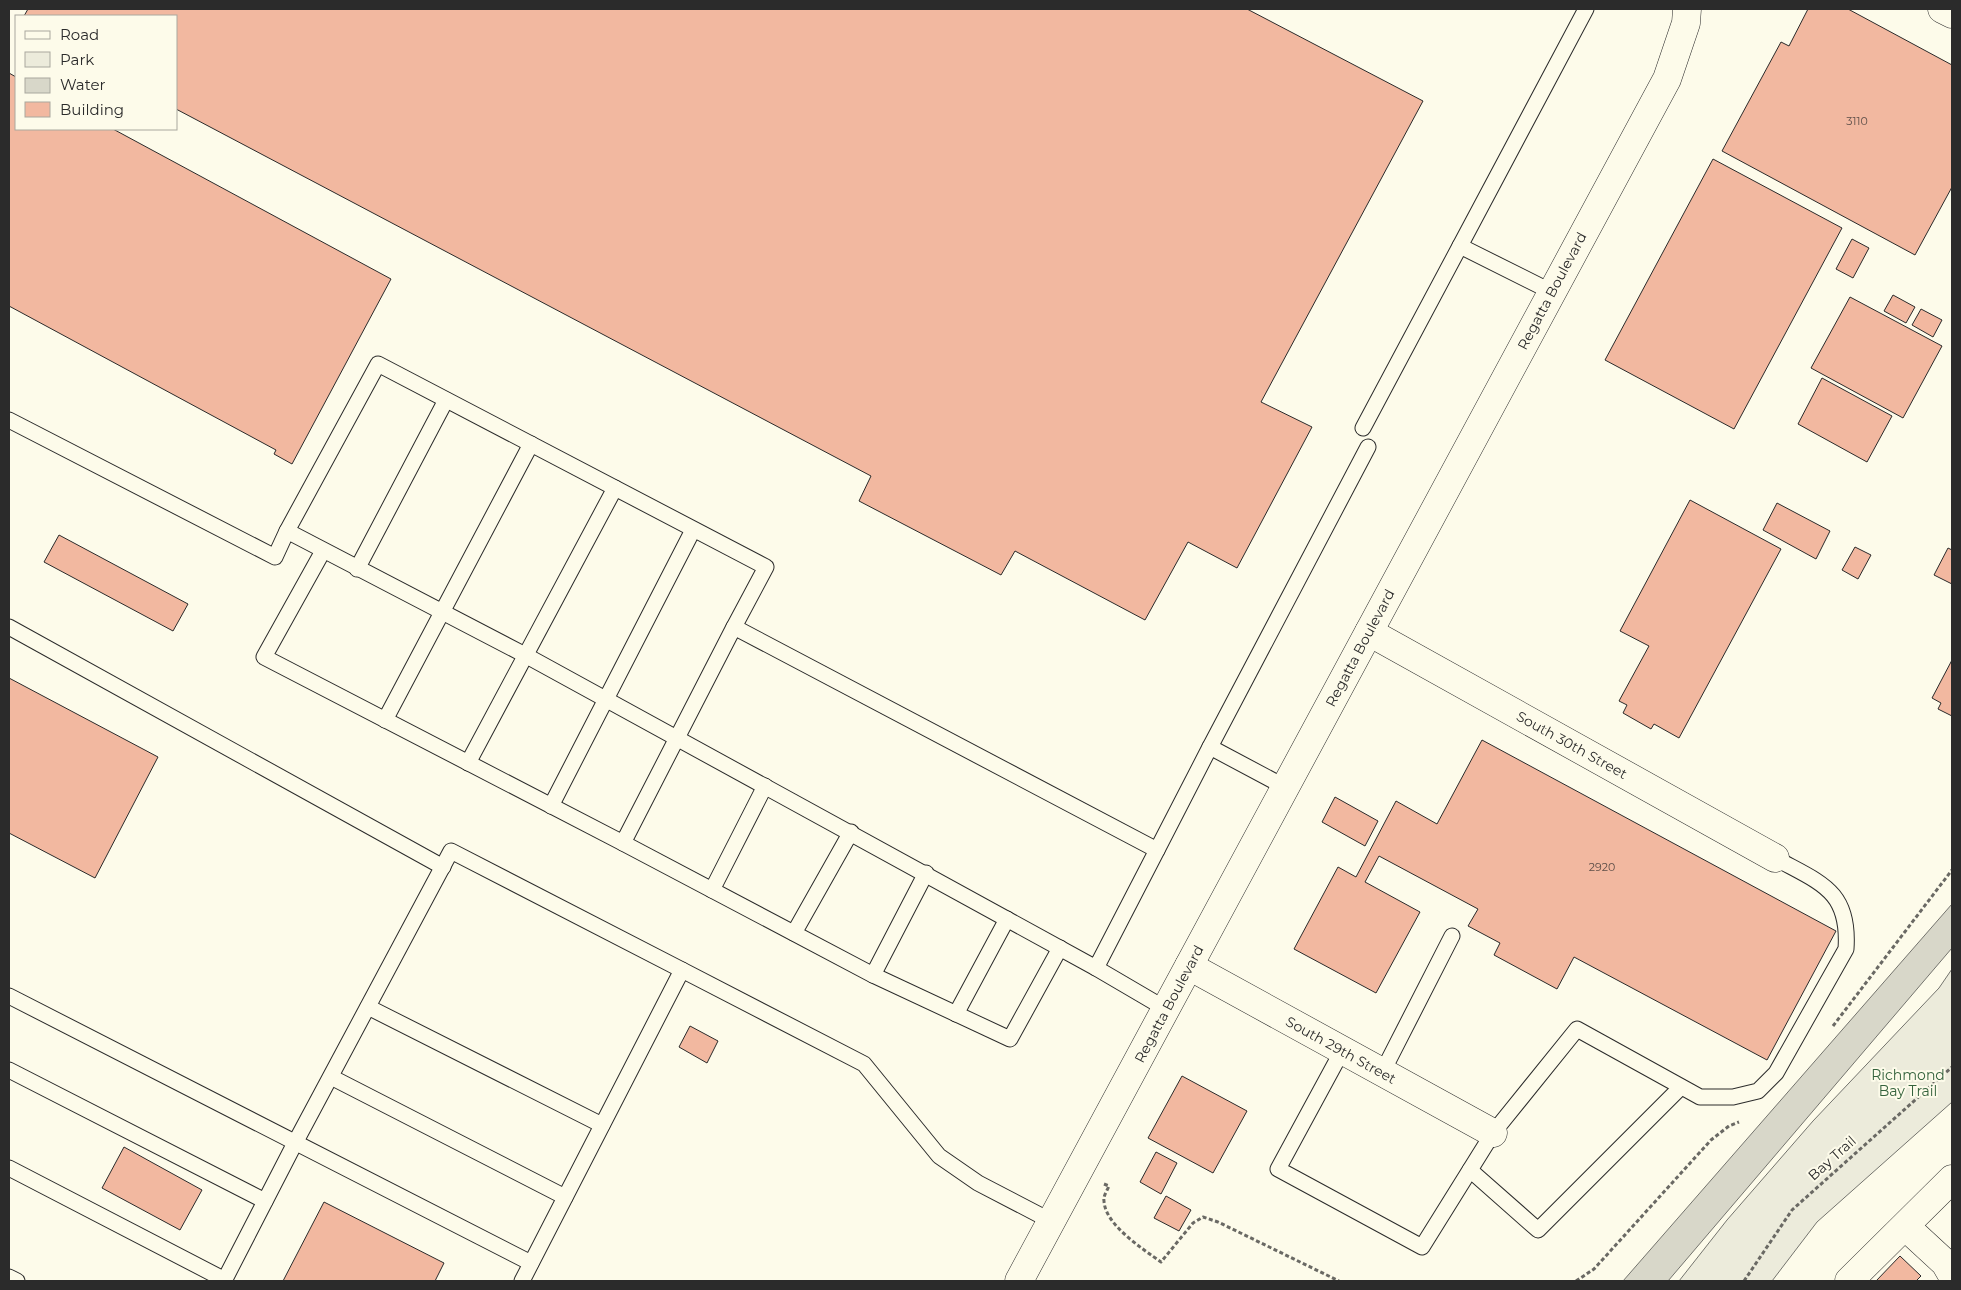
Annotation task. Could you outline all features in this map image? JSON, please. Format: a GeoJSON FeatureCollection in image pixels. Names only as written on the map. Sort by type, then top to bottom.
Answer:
{"type":"FeatureCollection","features":[{"type":"Feature","properties":{"kind":"street","name":"Regatta Boulevard"},"geometry":{"type":"LineString","coordinates":[[1019,1281],[1667,79],[1686,23],[1687,9]]}},
{"type":"Feature","properties":{"kind":"street"},"geometry":{"type":"LineString","coordinates":[[1942,9],[1952,14]]}},
{"type":"Feature","properties":{"kind":"street","name":"South 30th Street"},"geometry":{"type":"LineString","coordinates":[[1369,632],[1775,858]]}},
{"type":"Feature","properties":{"kind":"street","name":"South 29th Street"},"geometry":{"type":"LineString","coordinates":[[1189,966],[1493,1133]]}},
{"type":"Feature","properties":{"kind":"street"},"geometry":{"type":"LineString","coordinates":[[1849,1281],[1952,1179]]}},
{"type":"Feature","properties":{"kind":"street"},"geometry":{"type":"LineString","coordinates":[[1906,1226],[1945,1263],[1952,1275]]}},
{"type":"Feature","properties":{"kind":"lane"},"geometry":{"type":"LineString","coordinates":[[1363,428],[1586,9]]}},
{"type":"Feature","properties":{"kind":"lane"},"geometry":{"type":"LineString","coordinates":[[1460,246],[1552,292]]}},
{"type":"Feature","properties":{"kind":"lane"},"geometry":{"type":"LineString","coordinates":[[9,420],[274,557],[378,364],[766,568],[623,843]]}},
{"type":"Feature","properties":{"kind":"lane"},"geometry":{"type":"LineString","coordinates":[[357,569],[446,400]]}},
{"type":"Feature","properties":{"kind":"lane"},"geometry":{"type":"LineString","coordinates":[[385,720],[444,612],[531,444]]}},
{"type":"Feature","properties":{"kind":"lane"},"geometry":{"type":"LineString","coordinates":[[1096,968],[1368,447]]}},
{"type":"Feature","properties":{"kind":"lane"},"geometry":{"type":"LineString","coordinates":[[468,763],[615,488]]}},
{"type":"Feature","properties":{"kind":"lane"},"geometry":{"type":"LineString","coordinates":[[550,806],[693,530]]}},
{"type":"Feature","properties":{"kind":"lane"},"geometry":{"type":"LineString","coordinates":[[287,531],[525,655],[851,832],[1166,1009]]}},
{"type":"Feature","properties":{"kind":"lane"},"geometry":{"type":"LineString","coordinates":[[323,551],[264,657],[873,975],[1010,1039],[1060,948]]}},
{"type":"Feature","properties":{"kind":"lane"},"geometry":{"type":"LineString","coordinates":[[9,627],[443,867]]}},
{"type":"Feature","properties":{"kind":"lane"},"geometry":{"type":"LineString","coordinates":[[734,627],[1157,850]]}},
{"type":"Feature","properties":{"kind":"lane"},"geometry":{"type":"LineString","coordinates":[[1210,747],[1285,787]]}},
{"type":"Feature","properties":{"kind":"lane"},"geometry":{"type":"LineString","coordinates":[[712,890],[765,786]]}},
{"type":"Feature","properties":{"kind":"lane"},"geometry":{"type":"LineString","coordinates":[[794,933],[851,832]]}},
{"type":"Feature","properties":{"kind":"lane"},"geometry":{"type":"LineString","coordinates":[[9,1168],[224,1280],[451,851],[864,1064],[939,1156],[978,1183],[1052,1221]]}},
{"type":"Feature","properties":{"kind":"lane"},"geometry":{"type":"LineString","coordinates":[[1342,1051],[1278,1170],[1422,1247],[1493,1133],[1576,1029],[1700,1098],[1733,1097],[1758,1091],[1776,1073],[1846,949],[1848,926],[1839,903],[1826,886],[1775,858]]}},
{"type":"Feature","properties":{"kind":"lane"},"geometry":{"type":"LineString","coordinates":[[873,975],[926,873]]}},
{"type":"Feature","properties":{"kind":"lane"},"geometry":{"type":"LineString","coordinates":[[956,1014],[1008,919]]}},
{"type":"Feature","properties":{"kind":"lane"},"geometry":{"type":"LineString","coordinates":[[1382,1073],[1452,936]]}},
{"type":"Feature","properties":{"kind":"lane"},"geometry":{"type":"LineString","coordinates":[[522,1281],[682,970]]}},
{"type":"Feature","properties":{"kind":"lane"},"geometry":{"type":"LineString","coordinates":[[9,996],[531,1263]]}},
{"type":"Feature","properties":{"kind":"lane"},"geometry":{"type":"LineString","coordinates":[[368,1007],[602,1125]]}},
{"type":"Feature","properties":{"kind":"lane"},"geometry":{"type":"LineString","coordinates":[[9,1070],[265,1201]]}},
{"type":"Feature","properties":{"kind":"lane"},"geometry":{"type":"LineString","coordinates":[[331,1077],[565,1197]]}},
{"type":"Feature","properties":{"kind":"lane"},"geometry":{"type":"LineString","coordinates":[[1470,1170],[1538,1230],[1681,1087]]}},
{"type":"Feature","properties":{"kind":"lane"},"geometry":{"type":"LineString","coordinates":[[9,1277],[17,1281]]}},
{"type":"Feature","properties":{"kind":"path","name":"Bay Trail"},"geometry":{"type":"LineString","coordinates":[[1744,1281],[1792,1210],[1952,1067]]}},
{"type":"Feature","properties":{"kind":"path"},"geometry":{"type":"LineString","coordinates":[[1079,1170],[1109,1186],[1103,1198],[1105,1209],[1124,1235],[1161,1262],[1193,1223],[1203,1217],[1218,1222],[1338,1281]]}},
{"type":"Feature","properties":{"kind":"green space","name":"Richmond Bay Trail"},"geometry":{"type":"Polygon","coordinates":[[[1952,969],[1952,1102],[1817,1222],[1772,1281],[1679,1281],[1727,1220],[1813,1121],[1939,988],[1952,969]]]}},
{"type":"Feature","properties":{"kind":"water"},"geometry":{"type":"Polygon","coordinates":[[[1952,904],[1952,948],[1668,1281],[1623,1281],[1952,904]]]}},
{"type":"Feature","properties":{"kind":"building"},"geometry":{"type":"Polygon","coordinates":[[[28,9],[1247,9],[1423,101],[1261,402],[1312,427],[1237,568],[1188,542],[1145,620],[1015,551],[1001,575],[859,501],[871,476],[178,110],[178,15],[25,15],[28,9]]]}},
{"type":"Feature","properties":{"kind":"building"},"geometry":{"type":"Polygon","coordinates":[[[1808,9],[1848,9],[1952,65],[1952,187],[1915,255],[1722,151],[1781,42],[1789,46],[1808,9]]]}},
{"type":"Feature","properties":{"kind":"building"},"geometry":{"type":"Polygon","coordinates":[[[9,73],[15,76],[15,130],[115,130],[391,279],[292,464],[274,454],[276,450],[9,306],[9,73]]]}},
{"type":"Feature","properties":{"kind":"building"},"geometry":{"type":"Polygon","coordinates":[[[1713,159],[1842,228],[1734,429],[1605,360],[1713,159]]]}},
{"type":"Feature","properties":{"kind":"building"},"geometry":{"type":"Polygon","coordinates":[[[1852,239],[1869,248],[1853,278],[1836,269],[1852,239]]]}},
{"type":"Feature","properties":{"kind":"building"},"geometry":{"type":"Polygon","coordinates":[[[1893,295],[1915,307],[1906,323],[1884,311],[1893,295]]]}},
{"type":"Feature","properties":{"kind":"building"},"geometry":{"type":"Polygon","coordinates":[[[1850,297],[1942,346],[1903,418],[1811,368],[1850,297]]]}},
{"type":"Feature","properties":{"kind":"building"},"geometry":{"type":"Polygon","coordinates":[[[1921,309],[1942,320],[1933,337],[1912,325],[1921,309]]]}},
{"type":"Feature","properties":{"kind":"building"},"geometry":{"type":"Polygon","coordinates":[[[1822,378],[1892,416],[1867,462],[1798,424],[1822,378]]]}},
{"type":"Feature","properties":{"kind":"building"},"geometry":{"type":"Polygon","coordinates":[[[1690,500],[1781,549],[1679,738],[1654,724],[1651,729],[1623,713],[1627,705],[1619,701],[1649,646],[1620,631],[1690,500]]]}},
{"type":"Feature","properties":{"kind":"building"},"geometry":{"type":"Polygon","coordinates":[[[1777,503],[1830,531],[1816,559],[1763,530],[1777,503]]]}},
{"type":"Feature","properties":{"kind":"building"},"geometry":{"type":"Polygon","coordinates":[[[59,535],[188,604],[173,631],[44,562],[59,535]]]}},
{"type":"Feature","properties":{"kind":"building"},"geometry":{"type":"Polygon","coordinates":[[[1855,547],[1871,555],[1858,579],[1842,570],[1855,547]]]}},
{"type":"Feature","properties":{"kind":"building"},"geometry":{"type":"Polygon","coordinates":[[[1948,548],[1952,550],[1952,584],[1934,575],[1948,548]]]}},
{"type":"Feature","properties":{"kind":"building"},"geometry":{"type":"Polygon","coordinates":[[[1952,660],[1952,716],[1938,709],[1941,703],[1932,698],[1952,660]]]}},
{"type":"Feature","properties":{"kind":"building"},"geometry":{"type":"Polygon","coordinates":[[[9,678],[158,757],[95,878],[9,833],[9,678]]]}},
{"type":"Feature","properties":{"kind":"building"},"geometry":{"type":"Polygon","coordinates":[[[1482,740],[1836,931],[1767,1060],[1574,957],[1557,989],[1494,955],[1500,943],[1468,926],[1478,909],[1379,856],[1365,882],[1420,912],[1376,993],[1294,949],[1338,867],[1356,877],[1396,801],[1437,824],[1482,740]]]}},
{"type":"Feature","properties":{"kind":"building"},"geometry":{"type":"Polygon","coordinates":[[[1335,797],[1378,821],[1365,846],[1322,822],[1335,797]]]}},
{"type":"Feature","properties":{"kind":"building"},"geometry":{"type":"Polygon","coordinates":[[[690,1026],[718,1041],[707,1063],[679,1047],[690,1026]]]}},
{"type":"Feature","properties":{"kind":"building"},"geometry":{"type":"Polygon","coordinates":[[[1182,1076],[1247,1111],[1213,1173],[1148,1138],[1182,1076]]]}},
{"type":"Feature","properties":{"kind":"building"},"geometry":{"type":"Polygon","coordinates":[[[124,1147],[202,1190],[180,1230],[102,1188],[124,1147]]]}},
{"type":"Feature","properties":{"kind":"building"},"geometry":{"type":"Polygon","coordinates":[[[1156,1152],[1177,1163],[1161,1194],[1140,1182],[1156,1152]]]}},
{"type":"Feature","properties":{"kind":"building"},"geometry":{"type":"Polygon","coordinates":[[[1166,1196],[1191,1210],[1179,1231],[1154,1218],[1166,1196]]]}},
{"type":"Feature","properties":{"kind":"building"},"geometry":{"type":"Polygon","coordinates":[[[324,1202],[444,1263],[435,1281],[283,1281],[324,1202]]]}},
{"type":"Feature","properties":{"kind":"building"},"geometry":{"type":"Polygon","coordinates":[[[1900,1256],[1921,1276],[1916,1281],[1876,1281],[1900,1256]]]}}]}
